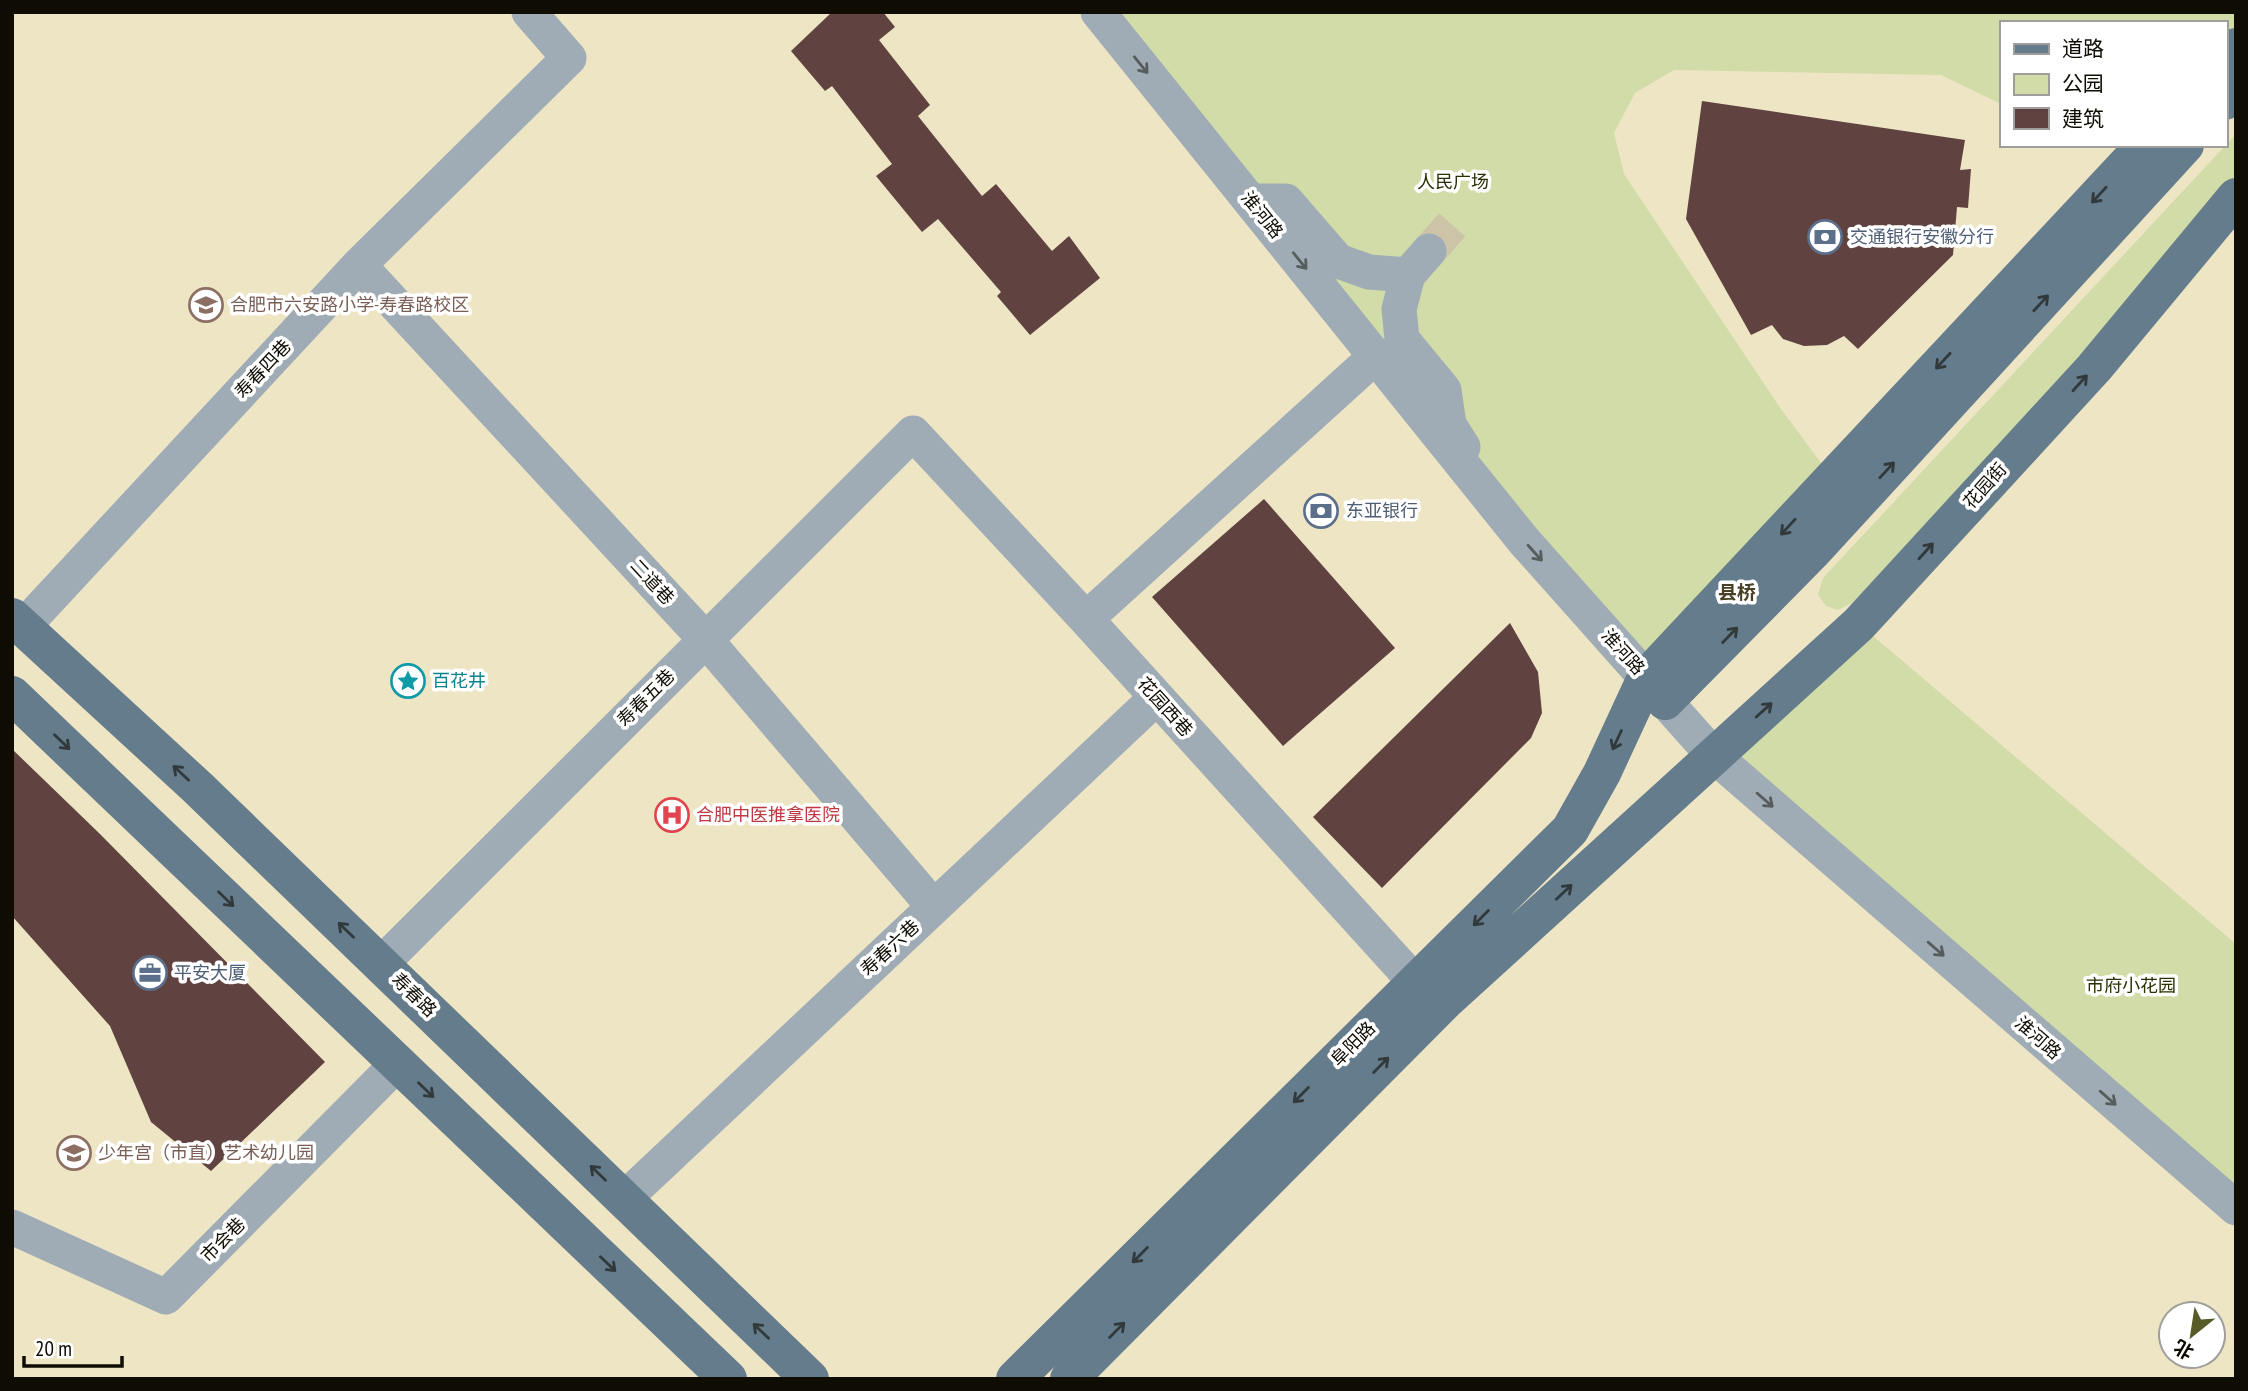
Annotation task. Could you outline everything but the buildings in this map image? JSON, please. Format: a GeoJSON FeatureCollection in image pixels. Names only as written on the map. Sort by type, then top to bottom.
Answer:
{"type":"FeatureCollection","features":[{"type":"Feature","properties":{"kind":"main road"},"geometry":{"type":"LineString","coordinates":[[1656,690],[2143,147]]}},
{"type":"Feature","properties":{"kind":"main road"},"geometry":{"type":"LineString","coordinates":[[1656,690],[1813,551],[2183,147]]}},
{"type":"Feature","properties":{"kind":"main road","name":"花园街"},"geometry":{"type":"LineString","coordinates":[[1713,755],[1859,624],[2094,368],[2236,197]]}},
{"type":"Feature","properties":{"kind":"main road","name":"寿春路"},"geometry":{"type":"LineString","coordinates":[[18,622],[197,787],[810,1379]]}},
{"type":"Feature","properties":{"kind":"main road","name":"阜阳路"},"geometry":{"type":"LineString","coordinates":[[1015,1379],[1570,830],[1602,773],[1656,690]]}},
{"type":"Feature","properties":{"kind":"main road"},"geometry":{"type":"LineString","coordinates":[[12,695],[728,1379]]}},
{"type":"Feature","properties":{"kind":"main road","name":"阜阳路"},"geometry":{"type":"LineString","coordinates":[[1069,1379],[1446,1001],[1713,755]]}},
{"type":"Feature","properties":{"kind":"street","name":"寿春四巷"},"geometry":{"type":"LineString","coordinates":[[18,622],[359,265],[569,58],[529,12]]}},
{"type":"Feature","properties":{"kind":"street","name":"淮河路"},"geometry":{"type":"LineString","coordinates":[[1098,12],[1524,541],[1713,755],[2235,1205]]}},
{"type":"Feature","properties":{"kind":"street"},"geometry":{"type":"LineString","coordinates":[[1251,201],[1286,201],[1338,261],[1369,272],[1418,263],[1399,309],[1402,339],[1444,390],[1449,425],[1507,518]]}},
{"type":"Feature","properties":{"kind":"street","name":"二道巷"},"geometry":{"type":"LineString","coordinates":[[359,265],[705,639],[934,907]]}},
{"type":"Feature","properties":{"kind":"street"},"geometry":{"type":"LineString","coordinates":[[1086,619],[1376,356]]}},
{"type":"Feature","properties":{"kind":"street","name":"寿春五巷"},"geometry":{"type":"LineString","coordinates":[[381,964],[913,433]]}},
{"type":"Feature","properties":{"kind":"street","name":"花园西巷"},"geometry":{"type":"LineString","coordinates":[[913,433],[1086,619],[1415,982]]}},
{"type":"Feature","properties":{"kind":"street","name":"寿春六巷"},"geometry":{"type":"LineString","coordinates":[[624,1199],[1156,698]]}},
{"type":"Feature","properties":{"kind":"street","name":"市会巷"},"geometry":{"type":"LineString","coordinates":[[12,1227],[166,1297],[398,1063]]}},
{"type":"Feature","properties":{"kind":"green space","name":"人民广场"},"geometry":{"type":"Polygon","coordinates":[[[1098,12],[2236,12],[2236,47],[2227,57],[2227,21],[2000,21],[2000,104],[1941,75],[1674,70],[1635,93],[1614,133],[1624,174],[1781,409],[1833,479],[1646,678],[1098,12]]]}},
{"type":"Feature","properties":{"kind":"green space"},"geometry":{"type":"Polygon","coordinates":[[[2236,134],[2236,188],[1854,602],[1838,610],[1826,606],[1818,595],[1823,578],[2224,147],[2227,147],[2236,134]]]}},
{"type":"Feature","properties":{"kind":"green space","name":"市府小花园"},"geometry":{"type":"Polygon","coordinates":[[[1859,624],[2236,944],[2236,1208],[1713,755],[1859,624]]]}},
{"type":"Feature","properties":{"kind":"tunnel"},"geometry":{"type":"LineString","coordinates":[[1429,251],[1460,216]]}},
{"type":"Feature","properties":{"kind":"place","name":"交通银行安徽分行"},"geometry":{"type":"Point","coordinates":[1825,237]}},
{"type":"Feature","properties":{"kind":"place","name":"合肥市六安路小学-寿春路校区"},"geometry":{"type":"Point","coordinates":[206,305]}},
{"type":"Feature","properties":{"kind":"place","name":"东亚银行"},"geometry":{"type":"Point","coordinates":[1321,511]}},
{"type":"Feature","properties":{"kind":"place","name":"百花井"},"geometry":{"type":"Point","coordinates":[408,681]}},
{"type":"Feature","properties":{"kind":"place","name":"合肥中医推拿医院"},"geometry":{"type":"Point","coordinates":[672,815]}},
{"type":"Feature","properties":{"kind":"place","name":"平安大厦"},"geometry":{"type":"Point","coordinates":[150,973]}},
{"type":"Feature","properties":{"kind":"place","name":"少年宫（市直）艺术幼儿园"},"geometry":{"type":"Point","coordinates":[74,1153]}},
{"type":"Feature","properties":{"kind":"district","name":"县桥"},"geometry":{"type":"Point","coordinates":[1737,592]}}]}
